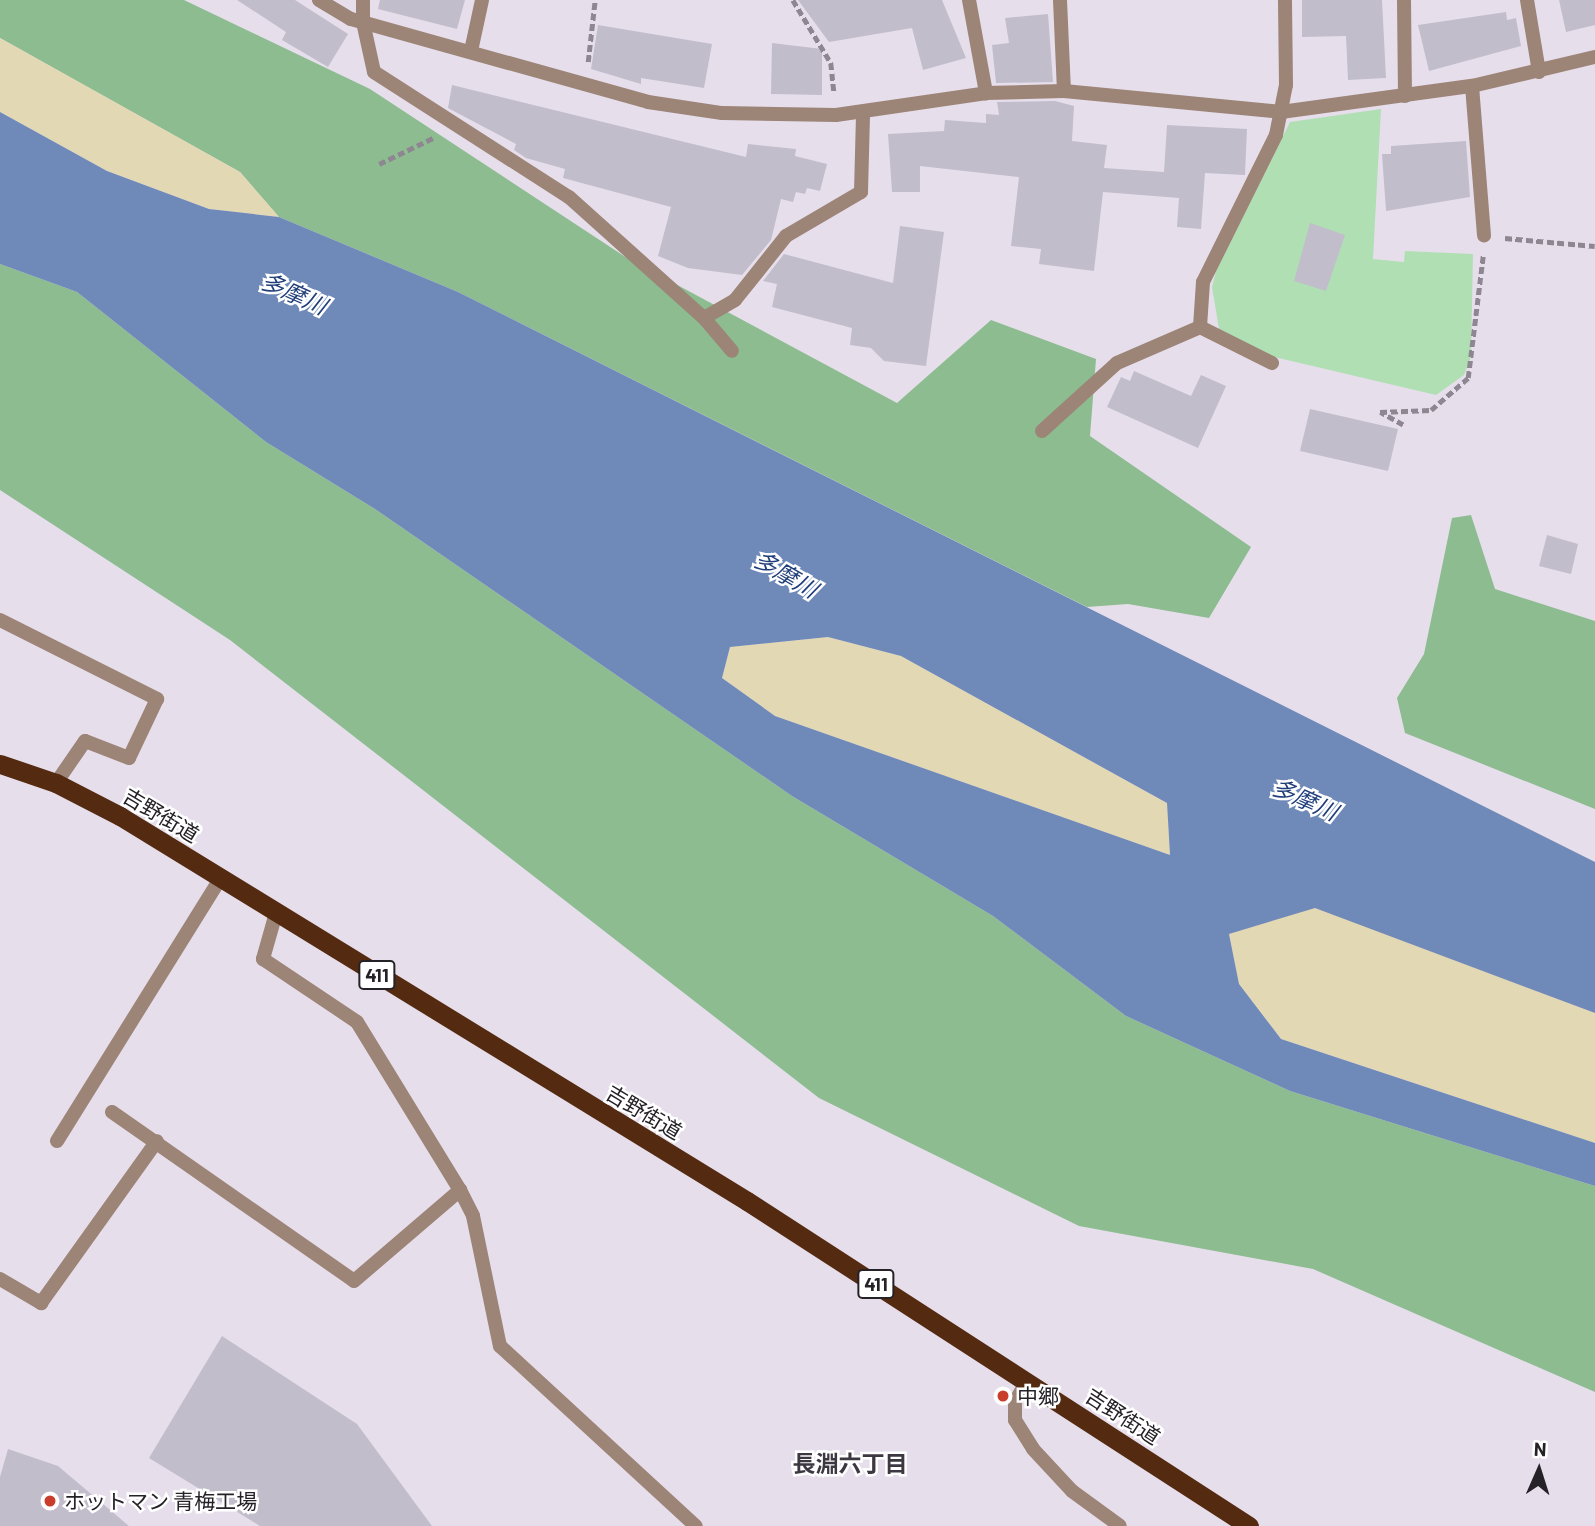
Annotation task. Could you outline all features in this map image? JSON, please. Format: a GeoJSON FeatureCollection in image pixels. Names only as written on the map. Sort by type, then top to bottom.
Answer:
{"type":"FeatureCollection","features":[{"type":"Feature","properties":{"kind":"highway","name":"吉野街道"},"geometry":{"type":"LineString","coordinates":[[0,764],[55,783],[221,878],[1027,1381],[1250,1526]]}},
{"type":"Feature","properties":{"kind":"street"},"geometry":{"type":"LineString","coordinates":[[319,0],[363,22],[585,82],[648,103],[722,113],[836,115],[986,93],[1064,91],[1281,112],[1472,86],[1595,57]]}},
{"type":"Feature","properties":{"kind":"street"},"geometry":{"type":"LineString","coordinates":[[363,0],[363,22],[374,72],[460,130],[569,197],[704,318],[732,351]]}},
{"type":"Feature","properties":{"kind":"street"},"geometry":{"type":"LineString","coordinates":[[471,51],[482,0]]}},
{"type":"Feature","properties":{"kind":"street"},"geometry":{"type":"LineString","coordinates":[[969,0],[986,93]]}},
{"type":"Feature","properties":{"kind":"street"},"geometry":{"type":"LineString","coordinates":[[1060,0],[1064,91]]}},
{"type":"Feature","properties":{"kind":"street"},"geometry":{"type":"LineString","coordinates":[[1200,327],[1203,282],[1281,112],[1285,0]]}},
{"type":"Feature","properties":{"kind":"street"},"geometry":{"type":"LineString","coordinates":[[1404,0],[1405,96]]}},
{"type":"Feature","properties":{"kind":"street"},"geometry":{"type":"LineString","coordinates":[[1527,0],[1539,72]]}},
{"type":"Feature","properties":{"kind":"street"},"geometry":{"type":"LineString","coordinates":[[1472,86],[1484,236]]}},
{"type":"Feature","properties":{"kind":"street"},"geometry":{"type":"LineString","coordinates":[[704,318],[735,300],[786,236],[861,192],[863,113]]}},
{"type":"Feature","properties":{"kind":"street"},"geometry":{"type":"LineString","coordinates":[[1200,327],[1272,363]]}},
{"type":"Feature","properties":{"kind":"street"},"geometry":{"type":"LineString","coordinates":[[1042,431],[1117,363],[1200,327]]}},
{"type":"Feature","properties":{"kind":"street"},"geometry":{"type":"LineString","coordinates":[[0,620],[157,699],[129,758],[85,741],[55,783]]}},
{"type":"Feature","properties":{"kind":"street"},"geometry":{"type":"LineString","coordinates":[[57,1141],[221,878]]}},
{"type":"Feature","properties":{"kind":"street"},"geometry":{"type":"LineString","coordinates":[[276,913],[264,959],[356,1022],[460,1190],[473,1216],[500,1346],[696,1526]]}},
{"type":"Feature","properties":{"kind":"street"},"geometry":{"type":"LineString","coordinates":[[112,1112],[354,1281],[460,1190]]}},
{"type":"Feature","properties":{"kind":"street"},"geometry":{"type":"LineString","coordinates":[[0,1279],[41,1303],[157,1141]]}},
{"type":"Feature","properties":{"kind":"street"},"geometry":{"type":"LineString","coordinates":[[1027,1381],[1015,1402],[1015,1420],[1033,1449],[1072,1491],[1120,1526]]}},
{"type":"Feature","properties":{"kind":"path"},"geometry":{"type":"LineString","coordinates":[[585,82],[595,0]]}},
{"type":"Feature","properties":{"kind":"path"},"geometry":{"type":"LineString","coordinates":[[793,0],[831,63],[836,115]]}},
{"type":"Feature","properties":{"kind":"path"},"geometry":{"type":"LineString","coordinates":[[379,164],[460,130]]}},
{"type":"Feature","properties":{"kind":"path"},"geometry":{"type":"LineString","coordinates":[[1402,425],[1380,412],[1431,410],[1468,378],[1484,236],[1595,246]]}},
{"type":"Feature","properties":{"kind":"green space"},"geometry":{"type":"Polygon","coordinates":[[[0,0],[184,0],[370,89],[627,258],[897,403],[991,320],[1096,359],[1090,436],[1251,547],[1209,618],[1128,604],[1087,607],[458,292],[279,217],[240,172],[0,38],[0,0]]]}},
{"type":"Feature","properties":{"kind":"green space"},"geometry":{"type":"Polygon","coordinates":[[[1381,109],[1373,259],[1404,262],[1405,251],[1473,254],[1471,357],[1464,375],[1436,395],[1245,350],[1219,329],[1212,287],[1216,271],[1290,122],[1381,109]]]}},
{"type":"Feature","properties":{"kind":"green space"},"geometry":{"type":"Polygon","coordinates":[[[0,264],[77,292],[266,442],[375,509],[792,796],[993,916],[1126,1016],[1290,1091],[1595,1186],[1595,1392],[1313,1269],[1079,1226],[819,1098],[230,640],[0,490],[0,264]]]}},
{"type":"Feature","properties":{"kind":"green space"},"geometry":{"type":"Polygon","coordinates":[[[1471,515],[1495,589],[1595,621],[1595,809],[1405,733],[1397,698],[1424,654],[1452,518],[1471,515]]]}},
{"type":"Feature","properties":{"kind":"sand"},"geometry":{"type":"Polygon","coordinates":[[[0,38],[240,172],[279,217],[209,209],[107,171],[0,112],[0,38]]]}},
{"type":"Feature","properties":{"kind":"sand"},"geometry":{"type":"Polygon","coordinates":[[[828,637],[901,656],[1167,803],[1170,855],[775,716],[722,678],[730,647],[828,637]]]}},
{"type":"Feature","properties":{"kind":"sand"},"geometry":{"type":"Polygon","coordinates":[[[1315,907],[1595,1013],[1595,1143],[1281,1039],[1239,984],[1229,934],[1315,907]]]}},
{"type":"Feature","properties":{"kind":"water","name":"多摩川"},"geometry":{"type":"Polygon","coordinates":[[[0,112],[107,171],[209,209],[279,217],[458,292],[1595,862],[1595,1013],[1315,908],[1229,934],[1239,984],[1281,1039],[1595,1143],[1595,1186],[1290,1091],[1126,1016],[993,916],[792,796],[375,509],[266,442],[77,292],[0,264],[0,112]],[[828,637],[730,647],[722,678],[775,716],[1170,855],[1167,803],[901,656],[828,637]]]}},
{"type":"Feature","properties":{"kind":"building"},"geometry":{"type":"Polygon","coordinates":[[[237,0],[295,0],[348,34],[328,67],[282,40],[286,32],[237,0]]]}},
{"type":"Feature","properties":{"kind":"building"},"geometry":{"type":"Polygon","coordinates":[[[380,0],[465,0],[457,29],[378,9],[380,0]]]}},
{"type":"Feature","properties":{"kind":"building"},"geometry":{"type":"Polygon","coordinates":[[[798,0],[942,0],[966,58],[923,70],[912,28],[829,42],[798,0]]]}},
{"type":"Feature","properties":{"kind":"building"},"geometry":{"type":"Polygon","coordinates":[[[1302,0],[1382,0],[1386,78],[1348,80],[1346,36],[1302,37],[1302,0]]]}},
{"type":"Feature","properties":{"kind":"building"},"geometry":{"type":"Polygon","coordinates":[[[1559,0],[1595,0],[1595,25],[1566,32],[1559,0]]]}},
{"type":"Feature","properties":{"kind":"building"},"geometry":{"type":"Polygon","coordinates":[[[1506,12],[1507,20],[1516,18],[1521,46],[1429,71],[1418,25],[1506,12]]]}},
{"type":"Feature","properties":{"kind":"building"},"geometry":{"type":"Polygon","coordinates":[[[1048,14],[1053,82],[996,83],[992,45],[1009,43],[1005,18],[1048,14]]]}},
{"type":"Feature","properties":{"kind":"building"},"geometry":{"type":"Polygon","coordinates":[[[598,25],[712,44],[704,88],[641,78],[641,84],[591,69],[598,25]]]}},
{"type":"Feature","properties":{"kind":"building"},"geometry":{"type":"Polygon","coordinates":[[[772,43],[822,49],[822,95],[771,94],[772,43]]]}},
{"type":"Feature","properties":{"kind":"building"},"geometry":{"type":"Polygon","coordinates":[[[452,85],[746,157],[748,144],[796,149],[795,156],[827,164],[820,191],[807,188],[805,194],[796,192],[793,202],[781,199],[771,240],[742,275],[688,268],[658,256],[671,207],[563,178],[565,169],[526,158],[514,150],[516,144],[448,108],[452,85]]]}},
{"type":"Feature","properties":{"kind":"building"},"geometry":{"type":"Polygon","coordinates":[[[1055,101],[1074,106],[1072,141],[1107,145],[1104,168],[1164,172],[1167,125],[1247,129],[1245,175],[1205,173],[1201,229],[1177,227],[1179,198],[1103,192],[1094,271],[1039,264],[1041,249],[1011,246],[1019,177],[920,166],[920,192],[892,192],[888,134],[944,131],[945,120],[986,123],[986,114],[999,115],[997,102],[1055,101]]]}},
{"type":"Feature","properties":{"kind":"building"},"geometry":{"type":"Polygon","coordinates":[[[1466,141],[1470,197],[1386,211],[1382,154],[1391,154],[1391,146],[1466,141]]]}},
{"type":"Feature","properties":{"kind":"building"},"geometry":{"type":"Polygon","coordinates":[[[1310,223],[1345,235],[1326,291],[1294,281],[1310,223]]]}},
{"type":"Feature","properties":{"kind":"building"},"geometry":{"type":"Polygon","coordinates":[[[900,226],[944,232],[926,366],[884,361],[871,348],[850,345],[852,328],[772,307],[777,284],[763,281],[784,254],[893,283],[900,226]]]}},
{"type":"Feature","properties":{"kind":"building"},"geometry":{"type":"Polygon","coordinates":[[[1134,371],[1191,396],[1201,375],[1226,386],[1198,448],[1107,407],[1121,377],[1130,381],[1134,371]]]}},
{"type":"Feature","properties":{"kind":"building"},"geometry":{"type":"Polygon","coordinates":[[[1310,409],[1398,429],[1388,471],[1300,451],[1310,409]]]}},
{"type":"Feature","properties":{"kind":"building"},"geometry":{"type":"Polygon","coordinates":[[[1547,535],[1578,544],[1571,574],[1539,566],[1547,535]]]}},
{"type":"Feature","properties":{"kind":"building"},"geometry":{"type":"Polygon","coordinates":[[[222,1336],[357,1424],[432,1526],[260,1526],[149,1458],[222,1336]]]}},
{"type":"Feature","properties":{"kind":"building","name":"ホットマン 青梅工場"},"geometry":{"type":"Polygon","coordinates":[[[8,1449],[58,1466],[129,1526],[0,1526],[0,1477],[8,1449]]]}},
{"type":"Feature","properties":{"kind":"place","name":"中郷"},"geometry":{"type":"Point","coordinates":[1003,1396]}},
{"type":"Feature","properties":{"kind":"place","name":"ホットマン 青梅工場"},"geometry":{"type":"Point","coordinates":[50,1501]}},
{"type":"Feature","properties":{"kind":"district","name":"長淵六丁目"},"geometry":{"type":"Point","coordinates":[850,1463]}}]}
